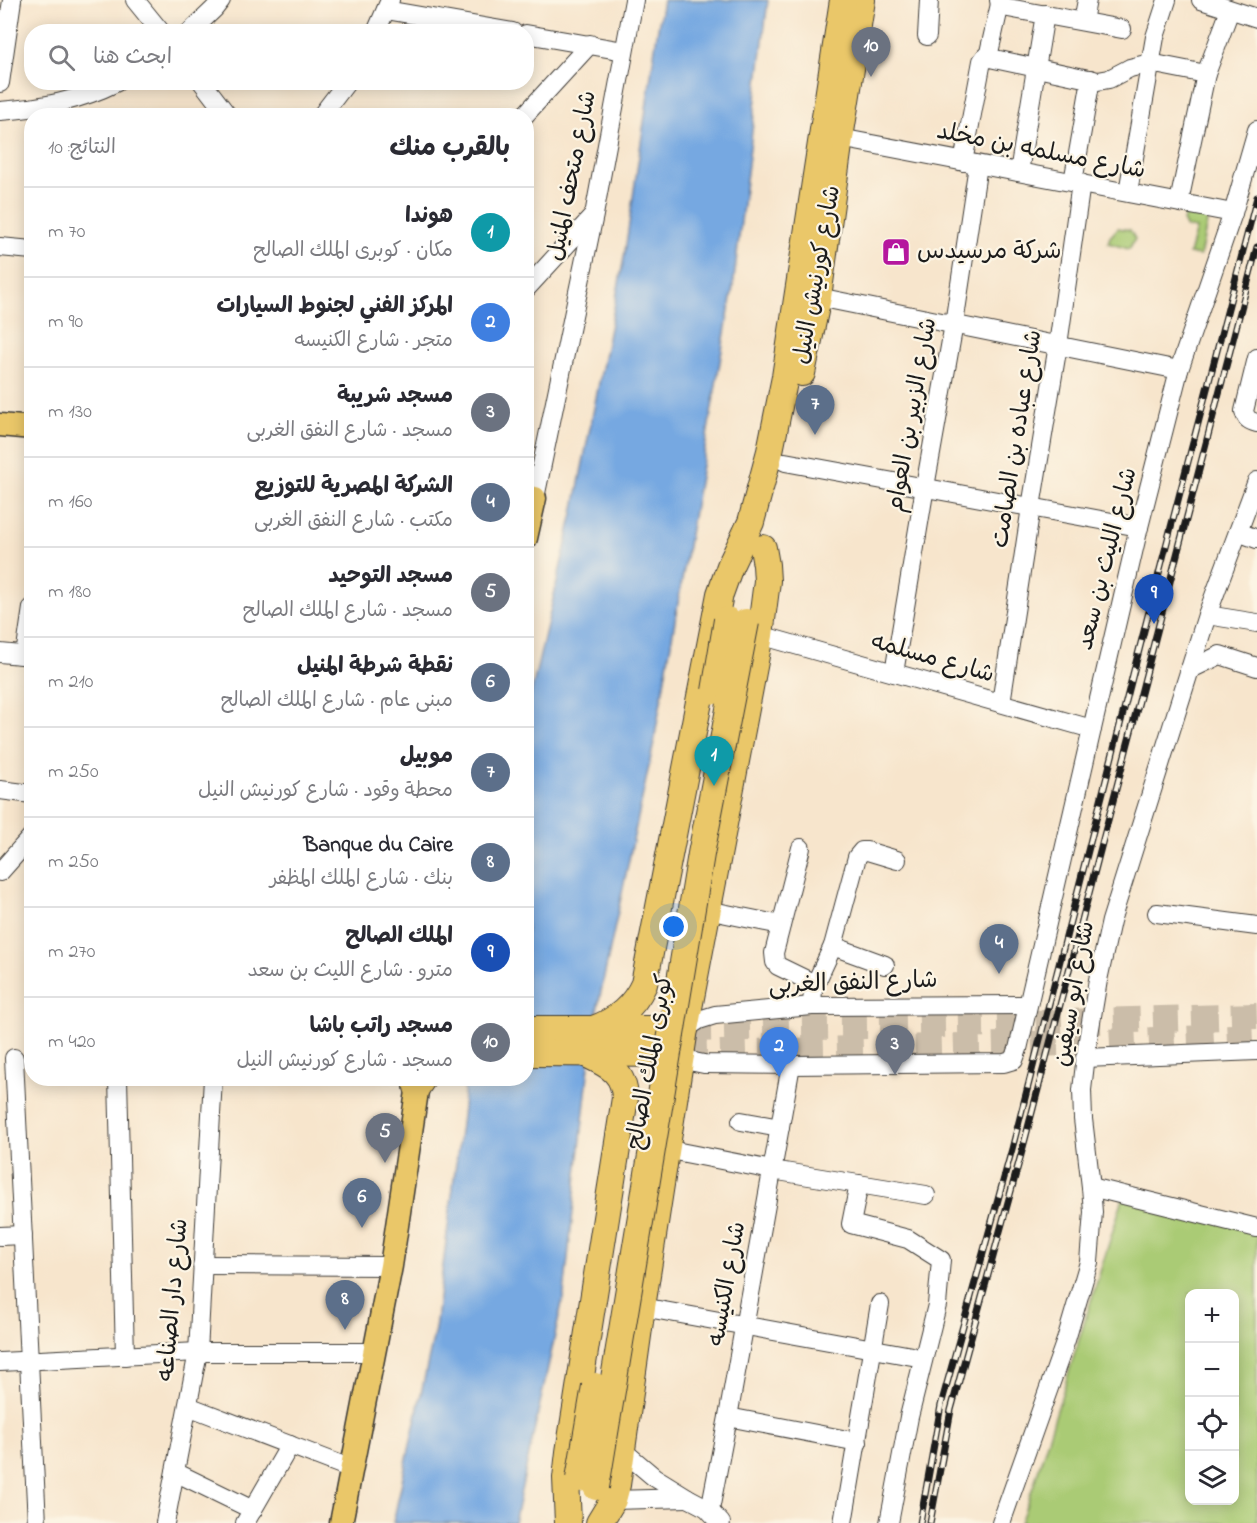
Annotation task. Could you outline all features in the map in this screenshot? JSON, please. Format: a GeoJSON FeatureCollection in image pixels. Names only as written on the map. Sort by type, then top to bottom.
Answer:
{"type":"FeatureCollection","features":[{"type":"Feature","properties":{"kind":"highway","name":"شارع كورنيش النيل"},"geometry":{"type":"LineString","coordinates":[[755,539],[785,377],[843,0]]}},
{"type":"Feature","properties":{"kind":"highway","name":"شارع كورنيش النيل"},"geometry":{"type":"LineString","coordinates":[[755,539],[785,462],[818,297],[862,0]]}},
{"type":"Feature","properties":{"kind":"highway"},"geometry":{"type":"LineString","coordinates":[[599,1523],[613,1500],[617,1485],[683,1042],[760,635],[767,581],[766,565],[755,539],[730,566],[720,594],[644,984],[623,1020]]}},
{"type":"Feature","properties":{"kind":"highway","name":"كوبرى الملك الصالح"},"geometry":{"type":"LineString","coordinates":[[569,1523],[727,620],[755,539]]}},
{"type":"Feature","properties":{"kind":"highway","name":"كوبرى الملك الصالح"},"geometry":{"type":"LineString","coordinates":[[590,1523],[701,854],[746,622],[755,539]]}},
{"type":"Feature","properties":{"kind":"highway"},"geometry":{"type":"LineString","coordinates":[[654,931],[702,936]]}},
{"type":"Feature","properties":{"kind":"highway"},"geometry":{"type":"LineString","coordinates":[[534,1029],[593,1029],[623,1020],[683,1042]]}},
{"type":"Feature","properties":{"kind":"highway"},"geometry":{"type":"LineString","coordinates":[[534,1054],[596,1060],[683,1042]]}},
{"type":"Feature","properties":{"kind":"highway"},"geometry":{"type":"LineString","coordinates":[[569,1523],[566,1478],[569,1452],[625,1098],[625,1086],[621,1077],[596,1060]]}},
{"type":"Feature","properties":{"kind":"highway"},"geometry":{"type":"LineString","coordinates":[[619,1139],[636,1132],[644,1133],[653,1136],[666,1148]]}},
{"type":"Feature","properties":{"kind":"main road"},"geometry":{"type":"LineString","coordinates":[[0,424],[24,427]]}},
{"type":"Feature","properties":{"kind":"main road"},"geometry":{"type":"LineString","coordinates":[[341,1523],[391,1266],[419,1086]]}},
{"type":"Feature","properties":{"kind":"street"},"geometry":{"type":"LineString","coordinates":[[0,83],[12,0]]}},
{"type":"Feature","properties":{"kind":"street"},"geometry":{"type":"LineString","coordinates":[[135,0],[154,24]]}},
{"type":"Feature","properties":{"kind":"street"},"geometry":{"type":"LineString","coordinates":[[198,24],[221,0]]}},
{"type":"Feature","properties":{"kind":"street","name":"شارع متحف المنيل"},"geometry":{"type":"LineString","coordinates":[[534,491],[594,215],[634,0]]}},
{"type":"Feature","properties":{"kind":"street"},"geometry":{"type":"LineString","coordinates":[[927,36],[929,0]]}},
{"type":"Feature","properties":{"kind":"street"},"geometry":{"type":"LineString","coordinates":[[1083,21],[1087,0]]}},
{"type":"Feature","properties":{"kind":"street"},"geometry":{"type":"LineString","coordinates":[[1128,192],[1155,37],[1167,0]]}},
{"type":"Feature","properties":{"kind":"street"},"geometry":{"type":"LineString","coordinates":[[1201,0],[1257,18]]}},
{"type":"Feature","properties":{"kind":"street"},"geometry":{"type":"LineString","coordinates":[[1000,2],[1005,7],[1053,10],[1083,21],[1122,29]]}},
{"type":"Feature","properties":{"kind":"street","name":"شارع الزبير بن العوام"},"geometry":{"type":"LineString","coordinates":[[894,673],[954,324],[982,61],[983,58],[988,57],[1000,2]]}},
{"type":"Feature","properties":{"kind":"street"},"geometry":{"type":"LineString","coordinates":[[380,24],[388,5],[476,24]]}},
{"type":"Feature","properties":{"kind":"street"},"geometry":{"type":"LineString","coordinates":[[1179,202],[1206,74],[1230,9]]}},
{"type":"Feature","properties":{"kind":"street"},"geometry":{"type":"LineString","coordinates":[[1018,172],[1036,68],[1053,10]]}},
{"type":"Feature","properties":{"kind":"street"},"geometry":{"type":"LineString","coordinates":[[534,35],[624,51]]}},
{"type":"Feature","properties":{"kind":"street"},"geometry":{"type":"LineString","coordinates":[[531,108],[590,44]]}},
{"type":"Feature","properties":{"kind":"street"},"geometry":{"type":"LineString","coordinates":[[988,57],[1098,81],[1109,79],[1130,68],[1150,63],[1206,74]]}},
{"type":"Feature","properties":{"kind":"street","name":"شارع عباده بن الصامت"},"geometry":{"type":"LineString","coordinates":[[1000,703],[1058,345],[1091,79]]}},
{"type":"Feature","properties":{"kind":"street"},"geometry":{"type":"LineString","coordinates":[[36,108],[65,102],[102,90]]}},
{"type":"Feature","properties":{"kind":"street"},"geometry":{"type":"LineString","coordinates":[[208,90],[222,108]]}},
{"type":"Feature","properties":{"kind":"street"},"geometry":{"type":"LineString","coordinates":[[327,108],[341,90]]}},
{"type":"Feature","properties":{"kind":"street"},"geometry":{"type":"LineString","coordinates":[[0,111],[24,109]]}},
{"type":"Feature","properties":{"kind":"street","name":"شارع الليث بن سعد"},"geometry":{"type":"LineString","coordinates":[[791,1065],[1004,1063],[1014,1060],[1139,527],[1179,370],[1233,213],[1257,130]]}},
{"type":"Feature","properties":{"kind":"street","name":"شارع مسلمه بن مخلد"},"geometry":{"type":"LineString","coordinates":[[840,138],[1233,213]]}},
{"type":"Feature","properties":{"kind":"street"},"geometry":{"type":"LineString","coordinates":[[534,280],[594,215]]}},
{"type":"Feature","properties":{"kind":"street"},"geometry":{"type":"LineString","coordinates":[[0,247],[24,249]]}},
{"type":"Feature","properties":{"kind":"street"},"geometry":{"type":"LineString","coordinates":[[818,297],[1179,370]]}},
{"type":"Feature","properties":{"kind":"street"},"geometry":{"type":"LineString","coordinates":[[1257,358],[1244,411],[1251,422],[1257,423]]}},
{"type":"Feature","properties":{"kind":"street"},"geometry":{"type":"LineString","coordinates":[[785,462],[1139,527]]}},
{"type":"Feature","properties":{"kind":"street","name":"شارع ابو سيفين"},"geometry":{"type":"LineString","coordinates":[[1001,1523],[1066,1340],[1089,1262],[1093,1212],[1082,1090],[1085,1058],[1111,921],[1207,615],[1257,483]]}},
{"type":"Feature","properties":{"kind":"street"},"geometry":{"type":"LineString","coordinates":[[1238,532],[1257,539]]}},
{"type":"Feature","properties":{"kind":"street"},"geometry":{"type":"LineString","coordinates":[[1207,615],[1257,623]]}},
{"type":"Feature","properties":{"kind":"street","name":"شارع مسلمه"},"geometry":{"type":"LineString","coordinates":[[760,635],[1092,729]]}},
{"type":"Feature","properties":{"kind":"street"},"geometry":{"type":"LineString","coordinates":[[0,653],[24,655]]}},
{"type":"Feature","properties":{"kind":"street"},"geometry":{"type":"LineString","coordinates":[[1189,669],[1220,655],[1257,667]]}},
{"type":"Feature","properties":{"kind":"street"},"geometry":{"type":"LineString","coordinates":[[0,790],[24,793]]}},
{"type":"Feature","properties":{"kind":"street"},"geometry":{"type":"LineString","coordinates":[[0,872],[24,845]]}},
{"type":"Feature","properties":{"kind":"street"},"geometry":{"type":"LineString","coordinates":[[801,848],[774,953],[778,966],[815,984]]}},
{"type":"Feature","properties":{"kind":"street"},"geometry":{"type":"LineString","coordinates":[[812,1006],[815,984],[833,946],[859,853],[867,851],[897,860]]}},
{"type":"Feature","properties":{"kind":"street"},"geometry":{"type":"LineString","coordinates":[[707,910],[781,926]]}},
{"type":"Feature","properties":{"kind":"street"},"geometry":{"type":"LineString","coordinates":[[1157,913],[1257,926]]}},
{"type":"Feature","properties":{"kind":"street"},"geometry":{"type":"LineString","coordinates":[[833,946],[885,965]]}},
{"type":"Feature","properties":{"kind":"street","name":"شارع النفق الغربى"},"geometry":{"type":"LineString","coordinates":[[683,1042],[699,1020],[715,1015],[812,1006],[1027,1005]]}},
{"type":"Feature","properties":{"kind":"street"},"geometry":{"type":"LineString","coordinates":[[683,1042],[694,1062],[791,1065]]}},
{"type":"Feature","properties":{"kind":"street"},"geometry":{"type":"LineString","coordinates":[[1085,1058],[1257,1051]]}},
{"type":"Feature","properties":{"kind":"street"},"geometry":{"type":"LineString","coordinates":[[14,1058],[37,1523]]}},
{"type":"Feature","properties":{"kind":"street","name":"شارع الكنيسه"},"geometry":{"type":"LineString","coordinates":[[715,1517],[728,1417],[791,1065]]}},
{"type":"Feature","properties":{"kind":"street"},"geometry":{"type":"LineString","coordinates":[[118,1086],[124,1356]]}},
{"type":"Feature","properties":{"kind":"street","name":"شارع دار الصناعه"},"geometry":{"type":"LineString","coordinates":[[165,1523],[198,1352],[213,1086]]}},
{"type":"Feature","properties":{"kind":"street"},"geometry":{"type":"LineString","coordinates":[[741,1121],[780,1128]]}},
{"type":"Feature","properties":{"kind":"street"},"geometry":{"type":"LineString","coordinates":[[666,1148],[772,1170],[926,1195]]}},
{"type":"Feature","properties":{"kind":"street"},"geometry":{"type":"LineString","coordinates":[[858,1184],[851,1224],[908,1239],[941,1260],[937,1305],[909,1417],[889,1523]]}},
{"type":"Feature","properties":{"kind":"street"},"geometry":{"type":"LineString","coordinates":[[1091,1187],[1257,1228]]}},
{"type":"Feature","properties":{"kind":"street"},"geometry":{"type":"LineString","coordinates":[[0,1236],[23,1235]]}},
{"type":"Feature","properties":{"kind":"street"},"geometry":{"type":"LineString","coordinates":[[202,1265],[391,1266]]}},
{"type":"Feature","properties":{"kind":"street"},"geometry":{"type":"LineString","coordinates":[[843,1523],[880,1304]]}},
{"type":"Feature","properties":{"kind":"street"},"geometry":{"type":"LineString","coordinates":[[642,1307],[912,1356]]}},
{"type":"Feature","properties":{"kind":"street"},"geometry":{"type":"LineString","coordinates":[[0,1362],[198,1352],[375,1352]]}},
{"type":"Feature","properties":{"kind":"street"},"geometry":{"type":"LineString","coordinates":[[188,1406],[352,1469]]}},
{"type":"Feature","properties":{"kind":"street"},"geometry":{"type":"LineString","coordinates":[[728,1417],[858,1442]]}},
{"type":"Feature","properties":{"kind":"street"},"geometry":{"type":"LineString","coordinates":[[175,1472],[249,1516],[290,1445]]}},
{"type":"Feature","properties":{"kind":"street"},"geometry":{"type":"LineString","coordinates":[[622,1450],[654,1477],[715,1517]]}},
{"type":"Feature","properties":{"kind":"street"},"geometry":{"type":"LineString","coordinates":[[613,1500],[688,1498]]}},
{"type":"Feature","properties":{"kind":"green space"},"geometry":{"type":"Polygon","coordinates":[[[1186,212],[1204,213],[1207,223],[1200,256],[1189,254],[1196,229],[1186,227],[1183,221],[1186,212]]]}},
{"type":"Feature","properties":{"kind":"green space"},"geometry":{"type":"Polygon","coordinates":[[[1118,228],[1130,230],[1135,239],[1129,249],[1108,243],[1118,228]]]}},
{"type":"Feature","properties":{"kind":"green space"},"geometry":{"type":"Polygon","coordinates":[[[1124,1195],[1257,1228],[1257,1523],[1020,1523],[1124,1195]]]}},
{"type":"Feature","properties":{"kind":"water"},"geometry":{"type":"Polygon","coordinates":[[[663,0],[768,0],[733,287],[653,747],[593,1029],[564,1294],[514,1523],[393,1523],[435,1329],[465,1086],[534,1086],[534,681],[573,513],[624,258],[663,0]]]}},
{"type":"Feature","properties":{"kind":"tunnel"},"geometry":{"type":"LineString","coordinates":[[685,1029],[1000,1024],[1257,1016]]}},
{"type":"Feature","properties":{"kind":"tunnel"},"geometry":{"type":"LineString","coordinates":[[681,1054],[1257,1036]]}},
{"type":"Feature","properties":{"kind":"railway"},"geometry":{"type":"LineString","coordinates":[[920,1523],[941,1405],[1012,1149],[1257,197]]}},
{"type":"Feature","properties":{"kind":"railway"},"geometry":{"type":"LineString","coordinates":[[930,1523],[951,1410],[1022,1151],[1257,247]]}},
{"type":"Feature","properties":{"kind":"place","name":"مسجد راتب باشا"},"geometry":{"type":"Point","coordinates":[871,77]}},
{"type":"Feature","properties":{"kind":"place","name":"شركة مرسيدس"},"geometry":{"type":"Point","coordinates":[896,252]}},
{"type":"Feature","properties":{"kind":"place","name":"موبيل"},"geometry":{"type":"Point","coordinates":[815,435]}},
{"type":"Feature","properties":{"kind":"place","name":"الملك الصالح"},"geometry":{"type":"Point","coordinates":[1154,624]}},
{"type":"Feature","properties":{"kind":"place","name":"هوندا"},"geometry":{"type":"Point","coordinates":[714,786]}},
{"type":"Feature","properties":{"kind":"place","name":"الشركة المصرية للتوزيع"},"geometry":{"type":"Point","coordinates":[999,974]}},
{"type":"Feature","properties":{"kind":"place","name":"مسجد شريبة"},"geometry":{"type":"Point","coordinates":[895,1075]}},
{"type":"Feature","properties":{"kind":"place","name":"المركز الفني لجنوط السيارات"},"geometry":{"type":"Point","coordinates":[779,1077]}},
{"type":"Feature","properties":{"kind":"place","name":"مسجد التوحيد"},"geometry":{"type":"Point","coordinates":[385,1163]}},
{"type":"Feature","properties":{"kind":"place","name":"نقطة شرطة المنيل"},"geometry":{"type":"Point","coordinates":[362,1228]}},
{"type":"Feature","properties":{"kind":"place","name":"Banque du Caire"},"geometry":{"type":"Point","coordinates":[345,1330]}}]}
